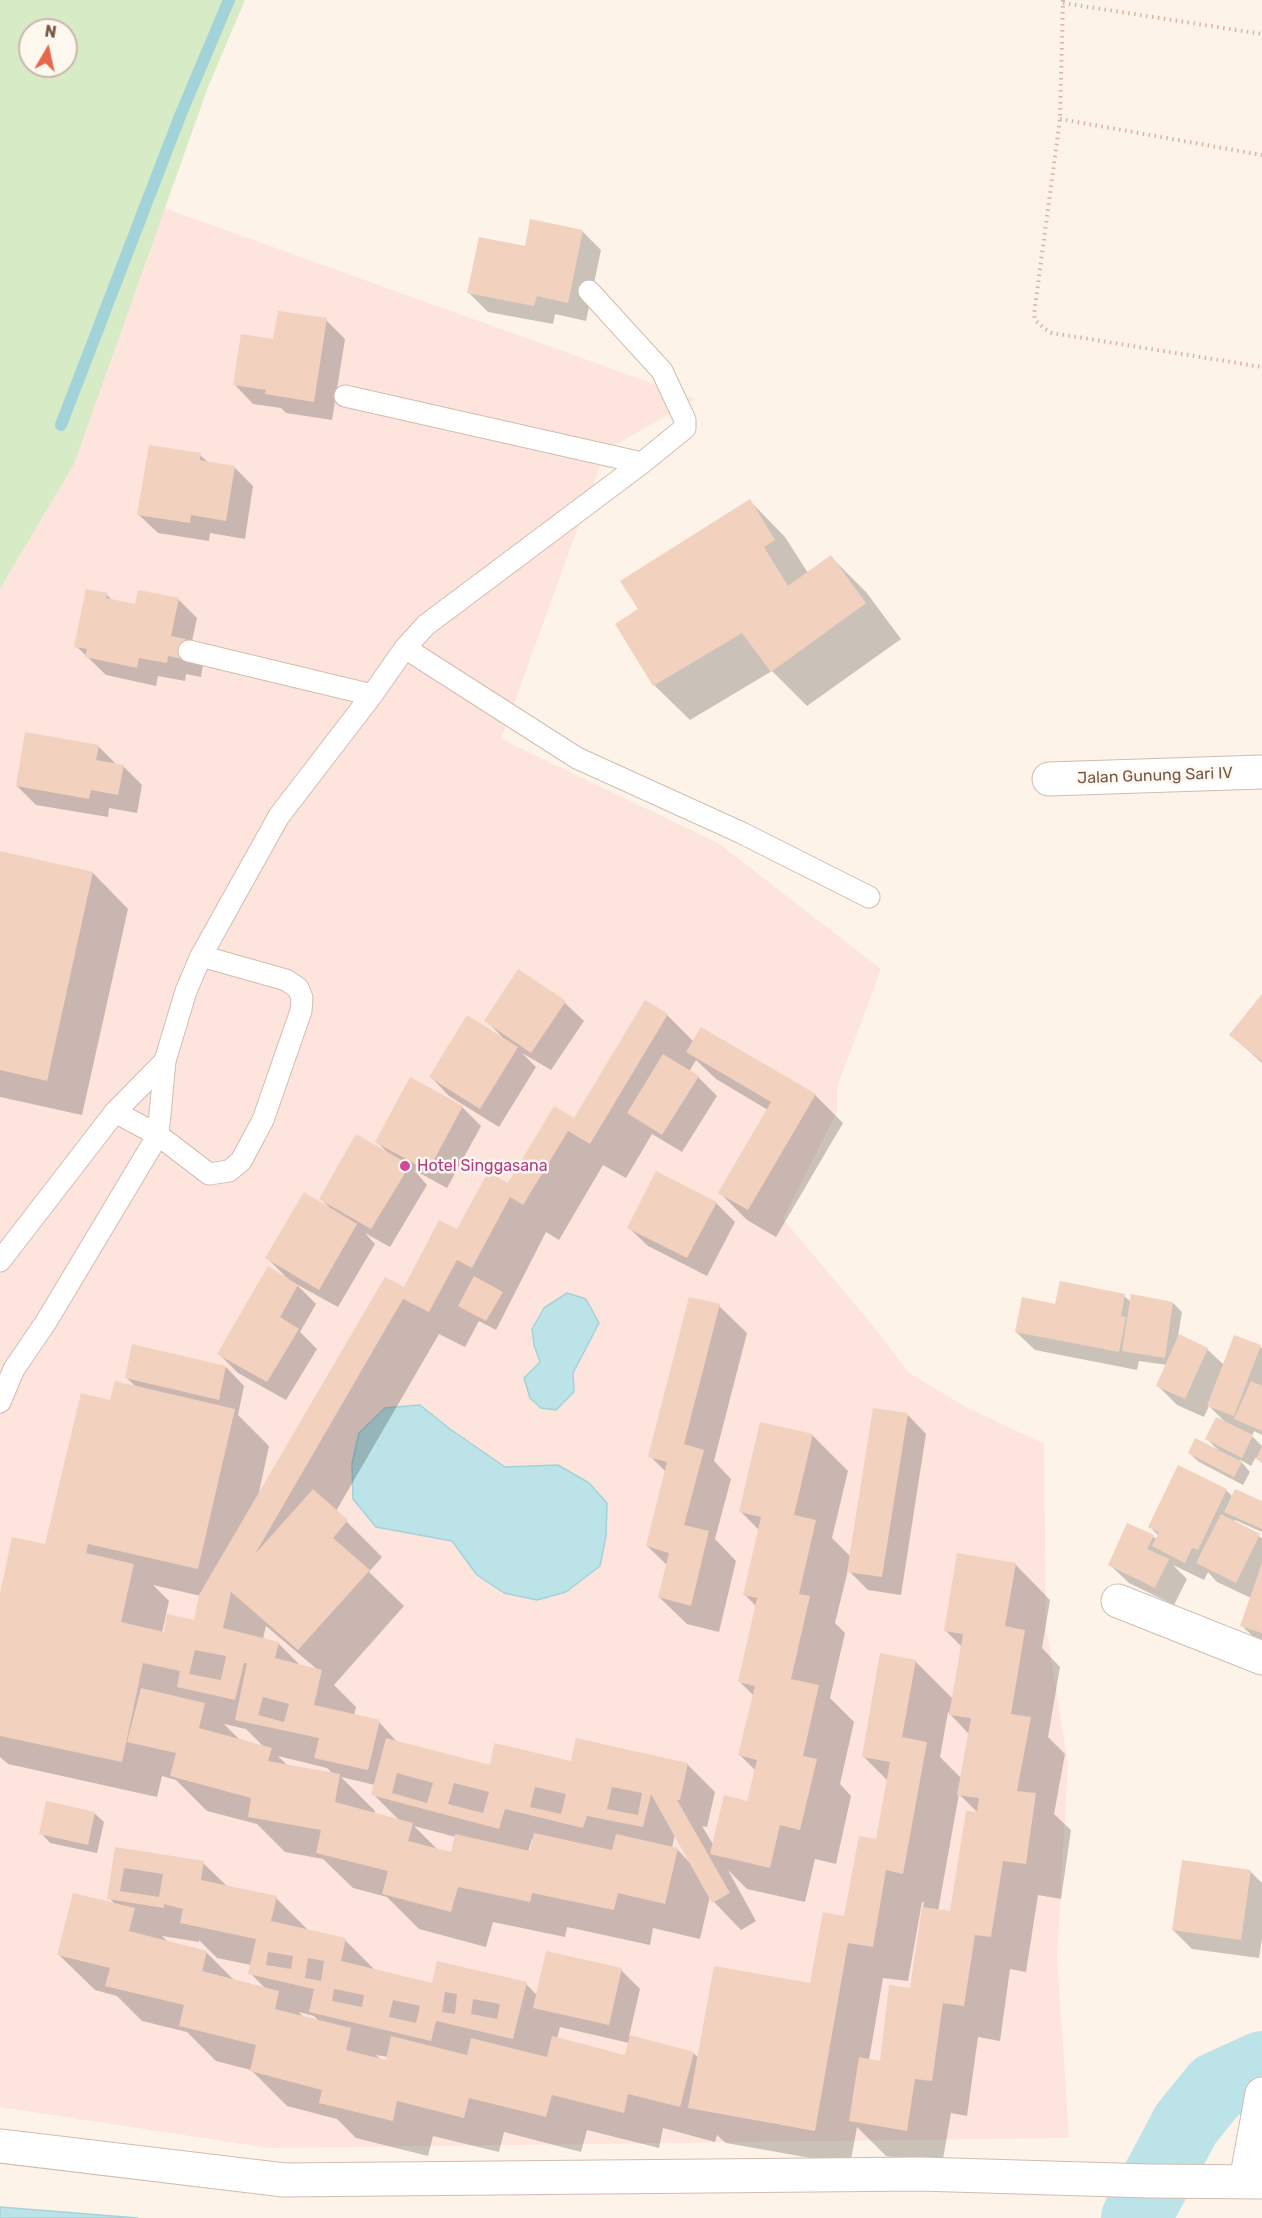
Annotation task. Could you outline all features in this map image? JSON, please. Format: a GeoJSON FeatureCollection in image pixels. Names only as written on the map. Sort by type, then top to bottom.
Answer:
{"type":"FeatureCollection","features":[{"type":"Feature","properties":{"kind":"street","name":"Jalan Gunung Sari IV"},"geometry":{"type":"LineString","coordinates":[[1049,779],[1262,772]]}},
{"type":"Feature","properties":{"kind":"street"},"geometry":{"type":"LineString","coordinates":[[1118,1601],[1262,1658]]}},
{"type":"Feature","properties":{"kind":"street"},"geometry":{"type":"LineString","coordinates":[[0,2146],[284,2180],[909,2174],[1254,2181],[1262,2094]]}},
{"type":"Feature","properties":{"kind":"lane"},"geometry":{"type":"LineString","coordinates":[[0,1402],[14,1369],[46,1322],[158,1135],[165,1061],[186,991],[201,956],[279,816],[372,695],[405,648],[426,625],[684,431],[685,420],[662,371],[589,291]]}},
{"type":"Feature","properties":{"kind":"lane"},"geometry":{"type":"LineString","coordinates":[[345,396],[642,463]]}},
{"type":"Feature","properties":{"kind":"lane"},"geometry":{"type":"LineString","coordinates":[[405,648],[577,758],[742,833],[869,897]]}},
{"type":"Feature","properties":{"kind":"lane"},"geometry":{"type":"LineString","coordinates":[[189,651],[372,695]]}},
{"type":"Feature","properties":{"kind":"lane"},"geometry":{"type":"LineString","coordinates":[[115,1112],[158,1135],[209,1174],[229,1171],[241,1161],[263,1120],[301,1011],[300,994],[298,988],[292,983],[201,956]]}},
{"type":"Feature","properties":{"kind":"lane"},"geometry":{"type":"LineString","coordinates":[[0,1261],[115,1112],[165,1061]]}},
{"type":"Feature","properties":{"kind":"path"},"geometry":{"type":"LineString","coordinates":[[1262,34],[1063,1],[1060,119],[1034,314],[1039,324],[1052,333],[1262,368]]}},
{"type":"Feature","properties":{"kind":"path"},"geometry":{"type":"LineString","coordinates":[[1060,119],[1262,155]]}},
{"type":"Feature","properties":{"kind":"shaded area","name":"Hotel Singgasana"},"geometry":{"type":"Polygon","coordinates":[[[164,208],[696,399],[606,450],[501,739],[718,843],[881,969],[837,1087],[837,1112],[783,1219],[865,1316],[909,1373],[964,1406],[1044,1444],[1046,1626],[1068,1764],[1057,1956],[1069,2138],[269,2148],[0,2107],[0,589],[74,464],[164,208]]]}},
{"type":"Feature","properties":{"kind":"green space"},"geometry":{"type":"Polygon","coordinates":[[[0,0],[245,0],[208,87],[74,464],[0,589],[0,0]]]}},
{"type":"Feature","properties":{"kind":"water"},"geometry":{"type":"Polygon","coordinates":[[[567,1293],[586,1299],[599,1323],[573,1373],[574,1392],[556,1410],[541,1408],[530,1398],[524,1378],[540,1362],[534,1345],[532,1329],[544,1308],[567,1293]]]}},
{"type":"Feature","properties":{"kind":"water"},"geometry":{"type":"Polygon","coordinates":[[[420,1405],[505,1467],[558,1465],[589,1483],[607,1503],[606,1536],[600,1566],[566,1592],[537,1600],[504,1593],[477,1575],[452,1541],[376,1527],[353,1499],[352,1464],[359,1433],[385,1408],[420,1405]]]}},
{"type":"Feature","properties":{"kind":"water"},"geometry":{"type":"Polygon","coordinates":[[[0,2207],[138,2218],[0,2218],[0,2207]]]}},
{"type":"Feature","properties":{"kind":"building"},"geometry":{"type":"Polygon","coordinates":[[[530,219],[583,230],[568,303],[537,296],[534,306],[467,293],[479,237],[525,246],[530,219]]]}},
{"type":"Feature","properties":{"kind":"building"},"geometry":{"type":"Polygon","coordinates":[[[278,311],[327,318],[314,402],[265,394],[266,390],[233,385],[241,334],[273,339],[278,311]]]}},
{"type":"Feature","properties":{"kind":"building"},"geometry":{"type":"Polygon","coordinates":[[[149,445],[201,453],[200,460],[235,466],[226,521],[191,515],[190,523],[137,515],[149,445]]]}},
{"type":"Feature","properties":{"kind":"building"},"geometry":{"type":"Polygon","coordinates":[[[750,499],[775,540],[764,547],[788,586],[831,555],[866,603],[771,672],[742,633],[653,686],[615,624],[638,609],[620,581],[750,499]]]}},
{"type":"Feature","properties":{"kind":"building"},"geometry":{"type":"Polygon","coordinates":[[[86,589],[108,593],[106,598],[135,604],[138,590],[179,598],[171,636],[186,639],[182,659],[168,656],[167,663],[139,658],[137,668],[85,657],[87,649],[74,647],[86,589]]]}},
{"type":"Feature","properties":{"kind":"building"},"geometry":{"type":"Polygon","coordinates":[[[25,732],[99,745],[96,760],[124,765],[118,795],[91,790],[89,799],[16,786],[25,732]]]}},
{"type":"Feature","properties":{"kind":"building"},"geometry":{"type":"Polygon","coordinates":[[[0,851],[93,872],[47,1081],[0,1070],[0,851]]]}},
{"type":"Feature","properties":{"kind":"building"},"geometry":{"type":"Polygon","coordinates":[[[518,969],[566,1001],[531,1053],[484,1021],[518,969]]]}},
{"type":"Feature","properties":{"kind":"building"},"geometry":{"type":"Polygon","coordinates":[[[1262,994],[1262,1061],[1229,1035],[1262,994]]]}},
{"type":"Feature","properties":{"kind":"building"},"geometry":{"type":"Polygon","coordinates":[[[645,1000],[668,1014],[590,1144],[568,1131],[523,1205],[510,1197],[472,1268],[457,1260],[429,1312],[403,1299],[255,1554],[313,1489],[348,1520],[333,1538],[370,1570],[298,1650],[231,1592],[223,1628],[279,1642],[275,1658],[322,1670],[314,1705],[380,1720],[368,1770],[314,1758],[319,1738],[235,1720],[247,1663],[244,1663],[235,1700],[177,1687],[180,1671],[143,1663],[122,1762],[0,1736],[0,1594],[12,1537],[45,1544],[81,1393],[110,1400],[115,1381],[235,1409],[198,1569],[88,1544],[86,1553],[134,1564],[121,1622],[164,1632],[167,1614],[194,1620],[199,1595],[385,1277],[404,1287],[439,1220],[457,1229],[488,1172],[508,1183],[554,1106],[574,1118],[645,1000]],[[195,1650],[189,1674],[221,1680],[226,1656],[195,1650]],[[263,1697],[258,1715],[284,1722],[289,1704],[263,1697]]]}},
{"type":"Feature","properties":{"kind":"building"},"geometry":{"type":"Polygon","coordinates":[[[467,1015],[518,1047],[480,1109],[429,1077],[467,1015]]]}},
{"type":"Feature","properties":{"kind":"building"},"geometry":{"type":"Polygon","coordinates":[[[701,1027],[816,1094],[748,1210],[718,1193],[771,1102],[686,1052],[701,1027]]]}},
{"type":"Feature","properties":{"kind":"building"},"geometry":{"type":"Polygon","coordinates":[[[663,1054],[699,1076],[662,1135],[627,1113],[663,1054]]]}},
{"type":"Feature","properties":{"kind":"building"},"geometry":{"type":"Polygon","coordinates":[[[410,1077],[463,1106],[428,1171],[375,1142],[410,1077]]]}},
{"type":"Feature","properties":{"kind":"building"},"geometry":{"type":"Polygon","coordinates":[[[356,1134],[410,1165],[371,1229],[319,1199],[356,1134]]]}},
{"type":"Feature","properties":{"kind":"building"},"geometry":{"type":"Polygon","coordinates":[[[656,1171],[717,1202],[687,1258],[627,1228],[656,1171]]]}},
{"type":"Feature","properties":{"kind":"building"},"geometry":{"type":"Polygon","coordinates":[[[304,1192],[357,1224],[319,1290],[265,1258],[304,1192]]]}},
{"type":"Feature","properties":{"kind":"building"},"geometry":{"type":"Polygon","coordinates":[[[268,1266],[298,1285],[280,1317],[299,1329],[267,1382],[217,1354],[268,1266]]]}},
{"type":"Feature","properties":{"kind":"building"},"geometry":{"type":"Polygon","coordinates":[[[474,1276],[503,1292],[486,1321],[458,1306],[474,1276]]]}},
{"type":"Feature","properties":{"kind":"building"},"geometry":{"type":"Polygon","coordinates":[[[1060,1281],[1125,1294],[1121,1316],[1126,1317],[1119,1352],[1015,1332],[1022,1297],[1055,1304],[1060,1281]]]}},
{"type":"Feature","properties":{"kind":"building"},"geometry":{"type":"Polygon","coordinates":[[[1131,1294],[1173,1302],[1165,1358],[1122,1351],[1131,1294]]]}},
{"type":"Feature","properties":{"kind":"building"},"geometry":{"type":"Polygon","coordinates":[[[689,1297],[720,1304],[684,1444],[704,1450],[684,1525],[709,1531],[691,1606],[658,1597],[669,1553],[646,1546],[667,1462],[648,1457],[689,1297]]]}},
{"type":"Feature","properties":{"kind":"building"},"geometry":{"type":"Polygon","coordinates":[[[1179,1334],[1208,1348],[1185,1399],[1156,1386],[1179,1334]]]}},
{"type":"Feature","properties":{"kind":"building"},"geometry":{"type":"Polygon","coordinates":[[[1234,1335],[1261,1345],[1234,1416],[1207,1406],[1234,1335]]]}},
{"type":"Feature","properties":{"kind":"building"},"geometry":{"type":"Polygon","coordinates":[[[132,1344],[226,1366],[219,1400],[125,1378],[132,1344]]]}},
{"type":"Feature","properties":{"kind":"building"},"geometry":{"type":"Polygon","coordinates":[[[1251,1381],[1262,1386],[1262,1431],[1234,1419],[1251,1381]]]}},
{"type":"Feature","properties":{"kind":"building"},"geometry":{"type":"Polygon","coordinates":[[[873,1408],[908,1413],[882,1577],[847,1572],[873,1408]]]}},
{"type":"Feature","properties":{"kind":"building"},"geometry":{"type":"Polygon","coordinates":[[[1216,1417],[1253,1435],[1242,1458],[1205,1439],[1216,1417]]]}},
{"type":"Feature","properties":{"kind":"building"},"geometry":{"type":"Polygon","coordinates":[[[760,1422],[813,1434],[794,1515],[816,1520],[799,1594],[810,1596],[791,1679],[819,1685],[803,1756],[817,1759],[800,1830],[780,1825],[770,1868],[710,1854],[724,1795],[747,1801],[757,1760],[738,1755],[755,1686],[738,1682],[757,1598],[743,1595],[761,1517],[739,1512],[760,1422]]]}},
{"type":"Feature","properties":{"kind":"building"},"geometry":{"type":"Polygon","coordinates":[[[1195,1438],[1242,1462],[1234,1477],[1188,1453],[1195,1438]]]}},
{"type":"Feature","properties":{"kind":"building"},"geometry":{"type":"Polygon","coordinates":[[[1262,1446],[1262,1462],[1256,1459],[1262,1446]]]}},
{"type":"Feature","properties":{"kind":"building"},"geometry":{"type":"Polygon","coordinates":[[[1178,1465],[1227,1489],[1198,1550],[1192,1548],[1185,1563],[1152,1546],[1159,1532],[1148,1527],[1178,1465]]]}},
{"type":"Feature","properties":{"kind":"building"},"geometry":{"type":"Polygon","coordinates":[[[1235,1489],[1262,1501],[1262,1529],[1224,1512],[1235,1489]]]}},
{"type":"Feature","properties":{"kind":"building"},"geometry":{"type":"Polygon","coordinates":[[[1221,1514],[1260,1534],[1236,1583],[1196,1563],[1221,1514]]]}},
{"type":"Feature","properties":{"kind":"building"},"geometry":{"type":"Polygon","coordinates":[[[1127,1523],[1154,1535],[1147,1549],[1169,1559],[1155,1588],[1108,1565],[1127,1523]]]}},
{"type":"Feature","properties":{"kind":"building"},"geometry":{"type":"Polygon","coordinates":[[[957,1553],[1016,1563],[1005,1626],[1025,1630],[1011,1714],[1031,1717],[1017,1791],[1036,1793],[1026,1864],[1003,1861],[991,1937],[975,1935],[964,2006],[943,2003],[932,2081],[915,2079],[907,2131],[849,2121],[859,2057],[880,2061],[889,1985],[910,1988],[922,1907],[950,1911],[966,1811],[977,1812],[979,1798],[957,1795],[971,1718],[949,1715],[963,1634],[944,1631],[957,1553]]]}},
{"type":"Feature","properties":{"kind":"building"},"geometry":{"type":"Polygon","coordinates":[[[1262,1563],[1262,1633],[1240,1626],[1262,1563]]]}},
{"type":"Feature","properties":{"kind":"building"},"geometry":{"type":"Polygon","coordinates":[[[880,1653],[916,1660],[902,1737],[927,1742],[903,1874],[886,1870],[873,1947],[848,1943],[815,2131],[688,2108],[714,1966],[810,1983],[823,1912],[844,1916],[859,1836],[876,1839],[890,1762],[862,1757],[880,1653]]]}},
{"type":"Feature","properties":{"kind":"building"},"geometry":{"type":"Polygon","coordinates":[[[141,1688],[205,1703],[199,1728],[272,1748],[268,1761],[340,1774],[335,1802],[413,1823],[408,1841],[451,1852],[455,1834],[530,1851],[534,1833],[612,1850],[616,1834],[678,1848],[665,1904],[618,1893],[614,1910],[532,1893],[530,1902],[458,1887],[451,1912],[382,1894],[388,1871],[316,1853],[321,1830],[248,1817],[251,1798],[170,1776],[176,1753],[127,1742],[141,1688]]]}},
{"type":"Feature","properties":{"kind":"building"},"geometry":{"type":"Polygon","coordinates":[[[386,1738],[490,1765],[494,1743],[571,1761],[576,1738],[688,1763],[680,1800],[677,1800],[730,1893],[712,1903],[651,1794],[643,1827],[587,1816],[583,1828],[505,1809],[499,1829],[371,1795],[386,1738]],[[397,1773],[392,1793],[427,1803],[433,1783],[397,1773]],[[454,1783],[448,1804],[483,1813],[489,1792],[454,1783]],[[535,1787],[530,1807],[561,1814],[566,1794],[535,1787]],[[612,1787],[607,1809],[638,1815],[642,1793],[612,1787]]]}},
{"type":"Feature","properties":{"kind":"building"},"geometry":{"type":"Polygon","coordinates":[[[46,1801],[95,1812],[88,1845],[39,1834],[46,1801]]]}},
{"type":"Feature","properties":{"kind":"building"},"geometry":{"type":"Polygon","coordinates":[[[115,1847],[204,1861],[201,1880],[277,1896],[271,1921],[346,1938],[341,1961],[432,1983],[437,1961],[527,1982],[513,2039],[436,2021],[431,2041],[309,2012],[314,1989],[248,1974],[256,1939],[180,1923],[183,1909],[164,1904],[164,1908],[107,1899],[115,1847]],[[124,1868],[120,1891],[159,1897],[163,1874],[124,1868]],[[268,1952],[266,1965],[291,1969],[293,1956],[268,1952]],[[308,1958],[305,1978],[321,1981],[324,1961],[308,1958]],[[334,1989],[332,2001],[362,2007],[364,1995],[334,1989]],[[445,1992],[442,2012],[455,2014],[457,1994],[445,1992]],[[473,1999],[471,2014],[497,2019],[500,2004],[473,1999]],[[393,2000],[389,2017],[416,2023],[420,2006],[393,2000]]]}},
{"type":"Feature","properties":{"kind":"building"},"geometry":{"type":"Polygon","coordinates":[[[1182,1860],[1251,1870],[1241,1940],[1172,1930],[1182,1860]]]}},
{"type":"Feature","properties":{"kind":"building"},"geometry":{"type":"Polygon","coordinates":[[[73,1893],[135,1908],[129,1931],[207,1951],[202,1971],[279,1991],[275,2009],[351,2028],[346,2050],[386,2060],[391,2036],[467,2055],[471,2038],[547,2057],[552,2036],[625,2055],[630,2035],[694,2052],[680,2107],[628,2094],[624,2113],[552,2095],[546,2117],[469,2098],[464,2118],[397,2101],[393,2121],[319,2103],[322,2090],[250,2071],[256,2045],[179,2026],[184,2005],[105,1986],[110,1968],[57,1955],[73,1893]]]}},
{"type":"Feature","properties":{"kind":"building"},"geometry":{"type":"Polygon","coordinates":[[[546,1951],[622,1968],[609,2025],[533,2008],[546,1951]]]}},
{"type":"Feature","properties":{"kind":"waterway"},"geometry":{"type":"LineString","coordinates":[[61,425],[180,116],[229,0]]}},
{"type":"Feature","properties":{"kind":"waterway"},"geometry":{"type":"LineString","coordinates":[[1136,2218],[1186,2124],[1216,2087],[1262,2066]]}},
{"type":"Feature","properties":{"kind":"place","name":"Hotel Singgasana"},"geometry":{"type":"Point","coordinates":[405,1166]}}]}
